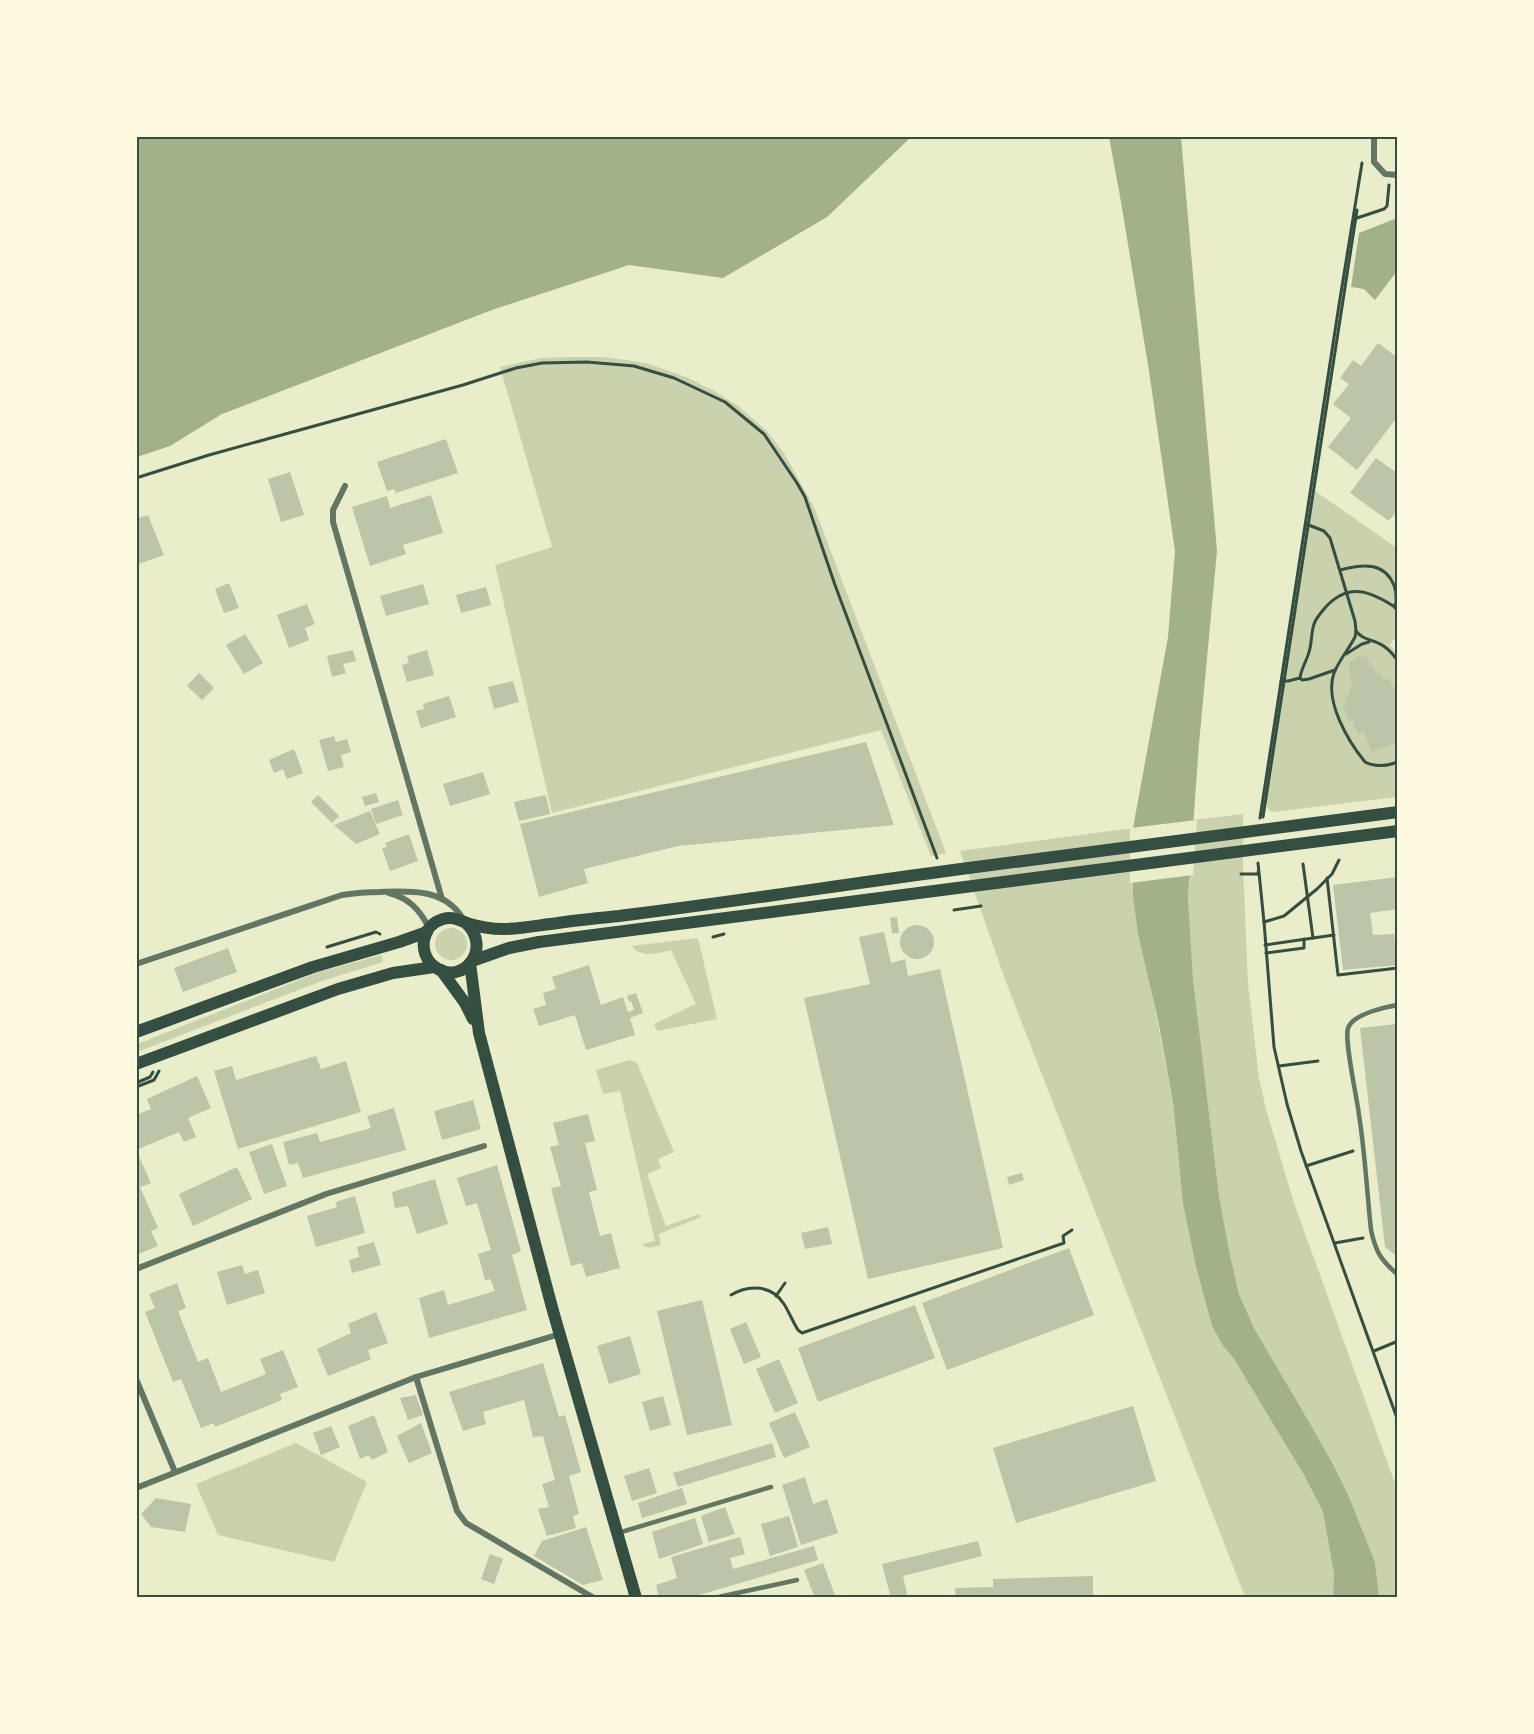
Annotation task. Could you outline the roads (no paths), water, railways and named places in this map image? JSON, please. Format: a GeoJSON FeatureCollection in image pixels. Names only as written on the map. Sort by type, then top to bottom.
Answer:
{"type":"FeatureCollection","features":[{"type":"Feature","properties":{"kind":"main road"},"geometry":{"type":"LineString","coordinates":[[136,1032],[313,967],[399,942],[428,930],[446,918],[496,929],[522,928],[707,905],[1261,825],[1398,812]]}},
{"type":"Feature","properties":{"kind":"main road"},"geometry":{"type":"LineString","coordinates":[[471,962],[509,948],[539,942],[964,886],[1258,858],[1398,831]]}},
{"type":"Feature","properties":{"kind":"main road"},"geometry":{"type":"LineString","coordinates":[[136,1064],[338,989],[393,973],[437,968],[449,972],[464,968],[476,955],[477,941],[475,934],[466,923]]}},
{"type":"Feature","properties":{"kind":"main road"},"geometry":{"type":"LineString","coordinates":[[428,930],[424,941],[427,960],[437,968],[465,1003],[479,1034]]}},
{"type":"Feature","properties":{"kind":"main road"},"geometry":{"type":"LineString","coordinates":[[471,962],[479,1034],[560,1334],[636,1598]]}},
{"type":"Feature","properties":{"kind":"street"},"geometry":{"type":"LineString","coordinates":[[1374,136],[1374,162],[1385,174],[1394,175]]}},
{"type":"Feature","properties":{"kind":"street"},"geometry":{"type":"LineString","coordinates":[[345,486],[333,510],[333,522],[442,899]]}},
{"type":"Feature","properties":{"kind":"street"},"geometry":{"type":"LineString","coordinates":[[136,964],[356,892],[408,891],[427,894],[442,899],[456,909],[466,923]]}},
{"type":"Feature","properties":{"kind":"street"},"geometry":{"type":"LineString","coordinates":[[379,892],[390,893],[408,900],[419,911],[428,930]]}},
{"type":"Feature","properties":{"kind":"street"},"geometry":{"type":"LineString","coordinates":[[136,1269],[309,1200],[484,1146]]}},
{"type":"Feature","properties":{"kind":"street"},"geometry":{"type":"LineString","coordinates":[[136,1488],[416,1377],[560,1334]]}},
{"type":"Feature","properties":{"kind":"street"},"geometry":{"type":"LineString","coordinates":[[416,1377],[457,1511],[466,1523],[594,1598]]}},
{"type":"Feature","properties":{"kind":"street"},"geometry":{"type":"LineString","coordinates":[[136,1379],[175,1472]]}},
{"type":"Feature","properties":{"kind":"lane"},"geometry":{"type":"LineString","coordinates":[[1398,1005],[1363,1015],[1350,1024],[1347,1030],[1360,1115],[1371,1230],[1375,1248],[1382,1260],[1398,1275]]}},
{"type":"Feature","properties":{"kind":"lane"},"geometry":{"type":"LineString","coordinates":[[617,1533],[771,1487]]}},
{"type":"Feature","properties":{"kind":"lane"},"geometry":{"type":"LineString","coordinates":[[714,1598],[797,1580]]}}]}
